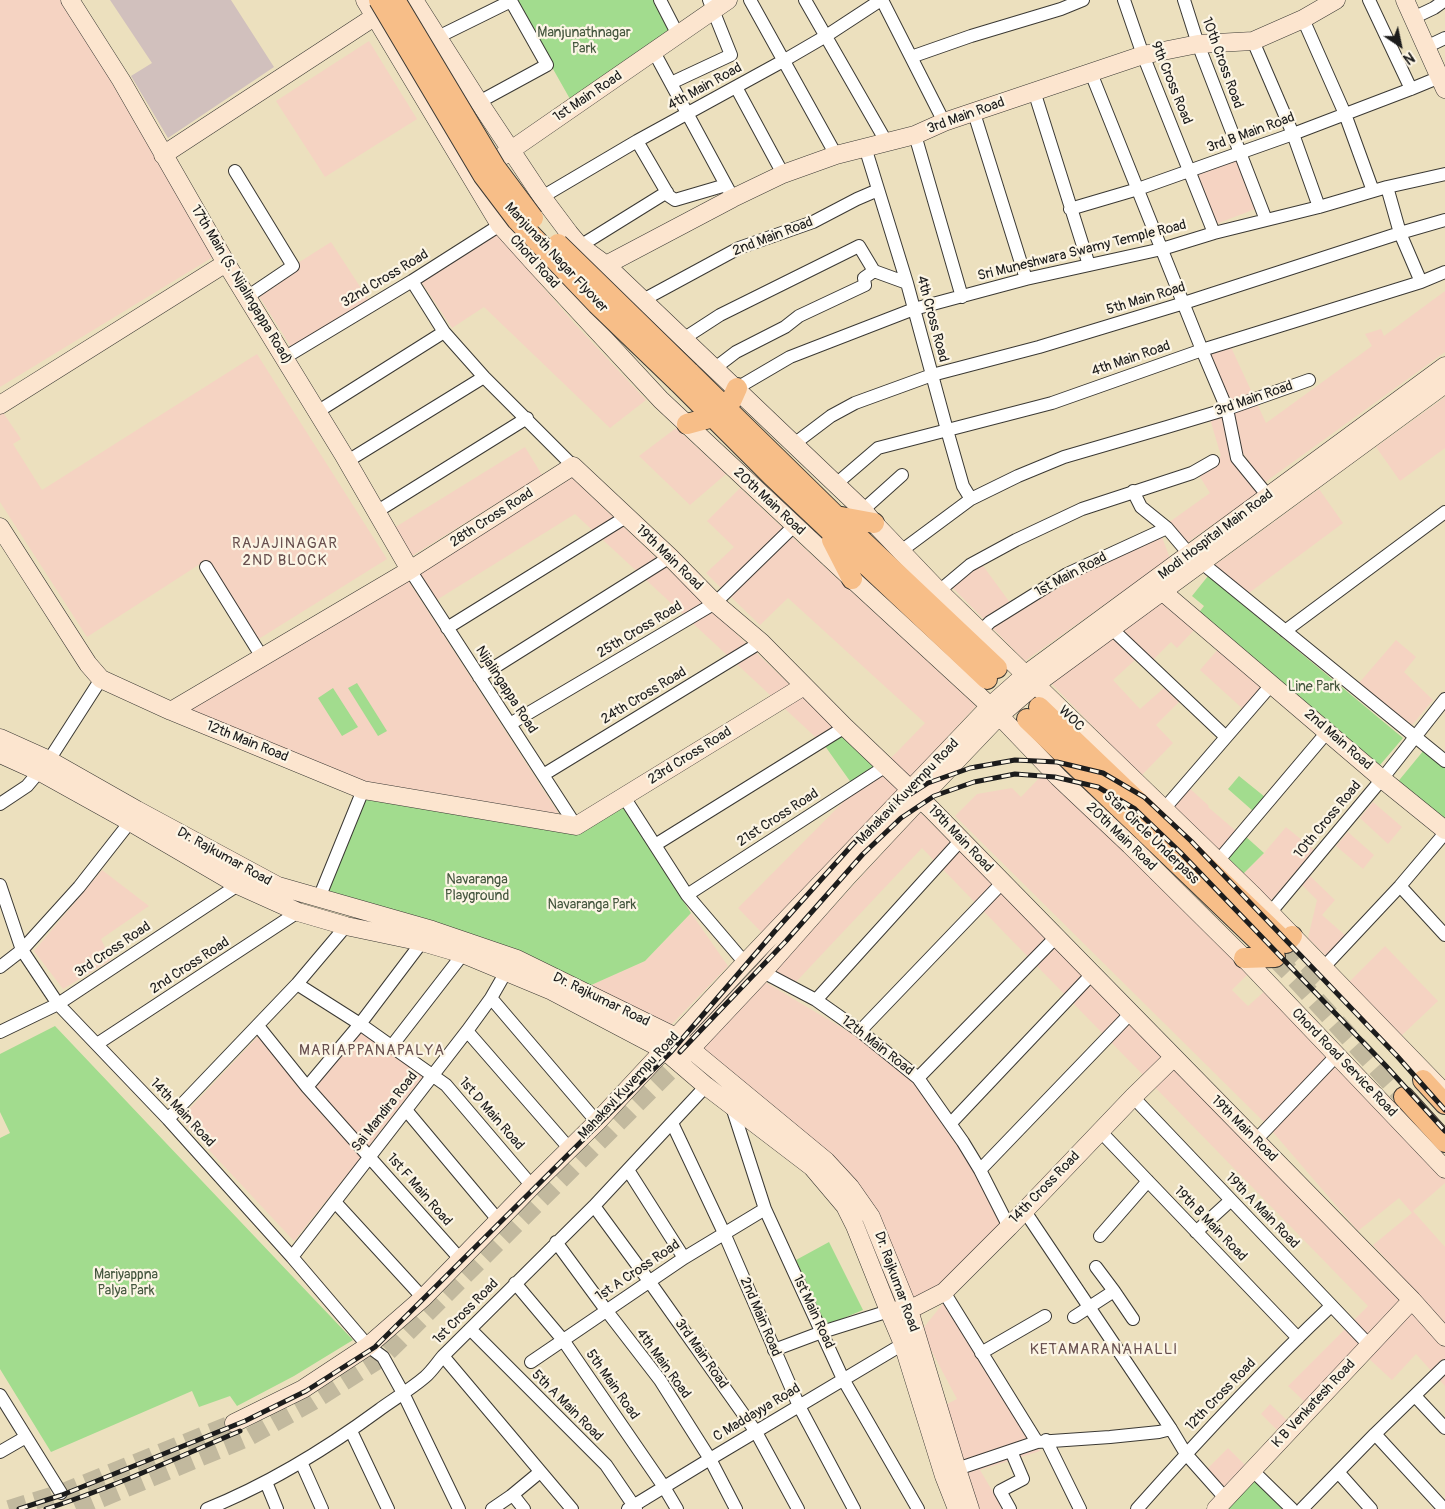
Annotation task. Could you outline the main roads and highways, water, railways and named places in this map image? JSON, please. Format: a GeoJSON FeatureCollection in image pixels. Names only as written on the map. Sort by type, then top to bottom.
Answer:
{"type":"FeatureCollection","features":[{"type":"Feature","properties":{"kind":"main road","name":"Manjunath Nagar Flyover"},"geometry":{"type":"LineString","coordinates":[[396,0],[495,167],[528,212],[720,413]]}},
{"type":"Feature","properties":{"kind":"main road","name":"Manjunath Nagar Flyover"},"geometry":{"type":"LineString","coordinates":[[377,9],[483,175],[517,220],[590,297],[684,377]]}},
{"type":"Feature","properties":{"kind":"main road"},"geometry":{"type":"LineString","coordinates":[[687,424],[720,413],[737,388]]}},
{"type":"Feature","properties":{"kind":"main road"},"geometry":{"type":"LineString","coordinates":[[720,413],[992,674]]}},
{"type":"Feature","properties":{"kind":"main road"},"geometry":{"type":"LineString","coordinates":[[831,521],[868,516]]}},
{"type":"Feature","properties":{"kind":"main road"},"geometry":{"type":"LineString","coordinates":[[831,521],[852,579]]}},
{"type":"Feature","properties":{"kind":"main road","name":"Star Circle Underpass"},"geometry":{"type":"LineString","coordinates":[[1033,713],[1284,945],[1244,958]]}},
{"type":"Feature","properties":{"kind":"main road"},"geometry":{"type":"LineString","coordinates":[[1422,1080],[1445,1104]]}},
{"type":"Feature","properties":{"kind":"main road"},"geometry":{"type":"LineString","coordinates":[[1404,1097],[1445,1142]]}},
{"type":"Feature","properties":{"kind":"tunnel"},"geometry":{"type":"LineString","coordinates":[[1286,943],[1322,978]]}},
{"type":"Feature","properties":{"kind":"tunnel"},"geometry":{"type":"LineString","coordinates":[[1275,957],[1404,1097]]}},
{"type":"Feature","properties":{"kind":"tunnel"},"geometry":{"type":"LineString","coordinates":[[76,1509],[247,1438],[312,1402],[383,1357],[679,1062]]}},
{"type":"Feature","properties":{"kind":"tunnel"},"geometry":{"type":"LineString","coordinates":[[9,1509],[61,1493],[234,1423]]}},
{"type":"Feature","properties":{"kind":"railway"},"geometry":{"type":"LineString","coordinates":[[19,1509],[62,1495],[245,1421],[306,1391],[375,1347],[670,1053],[853,844],[892,806],[928,783],[970,768],[1015,760],[1057,762],[1103,773],[1144,797],[1191,841],[1397,1056],[1445,1110]]}},
{"type":"Feature","properties":{"kind":"railway"},"geometry":{"type":"LineString","coordinates":[[680,1052],[786,941],[863,854],[901,818],[934,796],[974,782],[1015,774],[1055,777],[1098,787],[1135,809],[1180,852],[1386,1066],[1445,1131]]}},
{"type":"Feature","properties":{"kind":"railway"},"geometry":{"type":"LineString","coordinates":[[46,1509],[120,1482],[240,1431]]}},
{"type":"Feature","properties":{"kind":"district","name":"RAJAJINAGAR 2ND BLOCK"},"geometry":{"type":"Point","coordinates":[285,552]}},
{"type":"Feature","properties":{"kind":"district","name":"MARIAPPANAPALYA"},"geometry":{"type":"Point","coordinates":[372,1051]}},
{"type":"Feature","properties":{"kind":"district","name":"KETAMARANAHALLI"},"geometry":{"type":"Point","coordinates":[1104,1350]}},
{"type":"Feature","properties":{"kind":"park label","name":"Manjunathnagar Park"},"geometry":{"type":"Point","coordinates":[584,42]}},
{"type":"Feature","properties":{"kind":"park label","name":"Line Park"},"geometry":{"type":"Point","coordinates":[1314,687]}},
{"type":"Feature","properties":{"kind":"park label","name":"Navaranga Playground"},"geometry":{"type":"Point","coordinates":[477,888]}},
{"type":"Feature","properties":{"kind":"park label","name":"Navaranga Park"},"geometry":{"type":"Point","coordinates":[592,905]}},
{"type":"Feature","properties":{"kind":"park label","name":"Mariyappna Palya Park"},"geometry":{"type":"Point","coordinates":[126,1284]}}]}
